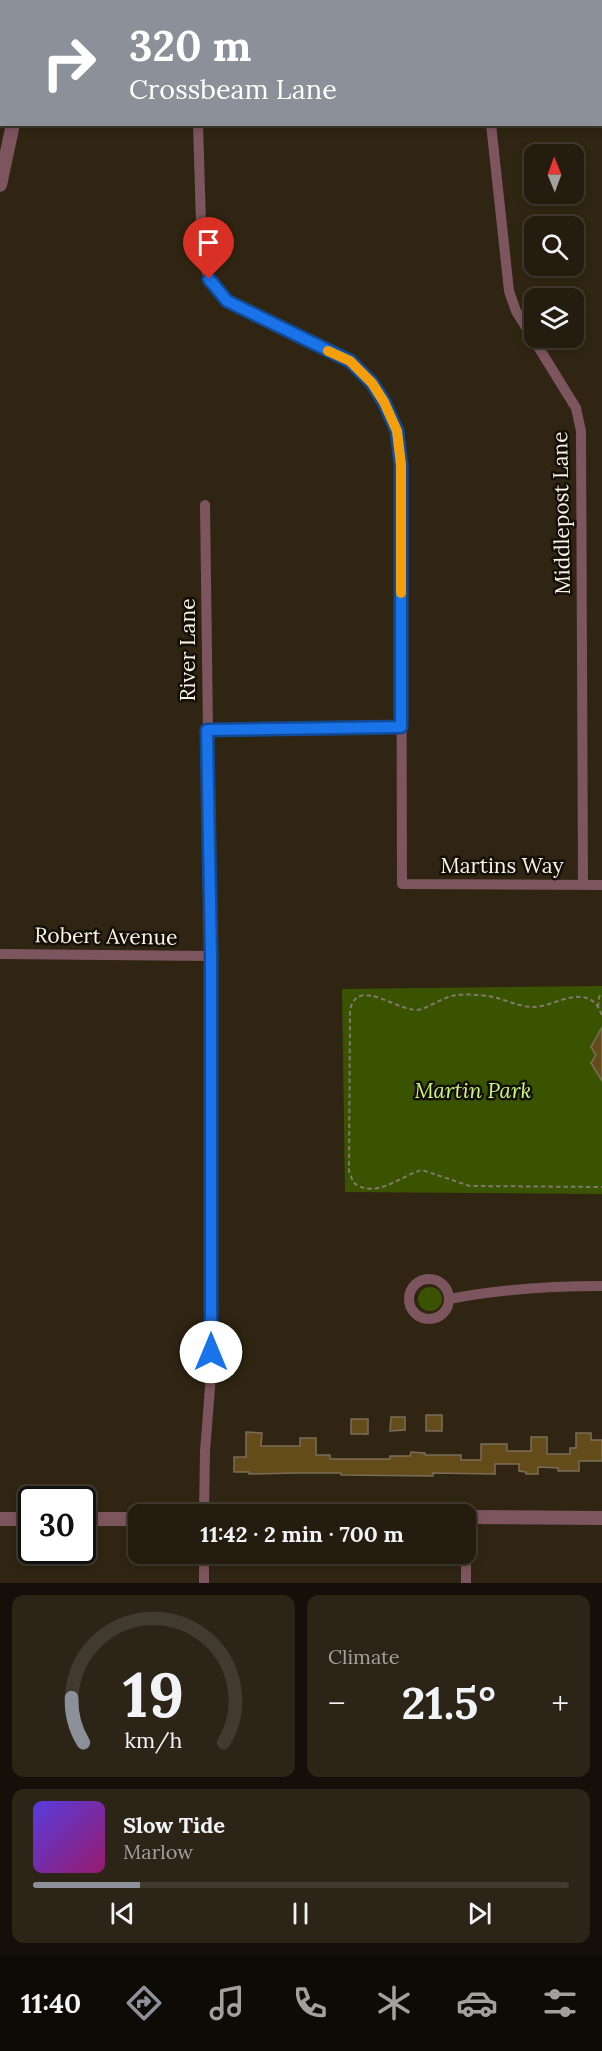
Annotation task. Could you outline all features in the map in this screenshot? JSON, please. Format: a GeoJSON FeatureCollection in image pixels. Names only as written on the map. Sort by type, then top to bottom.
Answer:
{"type":"FeatureCollection","features":[{"type":"Feature","properties":{"kind":"street"},"geometry":{"type":"LineString","coordinates":[[0,185],[13,126]]}},
{"type":"Feature","properties":{"kind":"street"},"geometry":{"type":"LineString","coordinates":[[198,126],[202,257],[209,279],[227,301],[350,361],[372,383],[384,402],[397,431],[401,465],[401,727],[207,730]]}},
{"type":"Feature","properties":{"kind":"street","name":"Middlepost Lane"},"geometry":{"type":"LineString","coordinates":[[491,126],[509,291],[516,311],[576,408],[581,431],[583,884]]}},
{"type":"Feature","properties":{"kind":"street","name":"River Lane"},"geometry":{"type":"LineString","coordinates":[[204,1504],[205,1451],[211,1375],[211,956],[205,505]]}},
{"type":"Feature","properties":{"kind":"street","name":"Martins Way"},"geometry":{"type":"LineString","coordinates":[[401,727],[402,884],[602,885]]}},
{"type":"Feature","properties":{"kind":"street","name":"Robert Avenue"},"geometry":{"type":"LineString","coordinates":[[0,954],[211,956]]}},
{"type":"Feature","properties":{"kind":"street"},"geometry":{"type":"LineString","coordinates":[[449,1299],[496,1290],[602,1286]]}},
{"type":"Feature","properties":{"kind":"street"},"geometry":{"type":"LineString","coordinates":[[476,1517],[602,1518]]}},
{"type":"Feature","properties":{"kind":"street"},"geometry":{"type":"LineString","coordinates":[[0,1519],[18,1519]]}},
{"type":"Feature","properties":{"kind":"street"},"geometry":{"type":"LineString","coordinates":[[96,1519],[128,1519]]}},
{"type":"Feature","properties":{"kind":"street"},"geometry":{"type":"LineString","coordinates":[[204,1564],[204,1583]]}},
{"type":"Feature","properties":{"kind":"street"},"geometry":{"type":"LineString","coordinates":[[466,1564],[466,1583]]}},
{"type":"Feature","properties":{"kind":"path"},"geometry":{"type":"LineString","coordinates":[[598,1007],[602,993]]}},
{"type":"Feature","properties":{"kind":"path"},"geometry":{"type":"LineString","coordinates":[[602,1015],[598,1007],[587,998],[579,996],[537,1007],[528,1007],[492,997],[452,996],[413,1011],[374,996],[357,997],[350,1010],[349,1172],[354,1182],[363,1187],[388,1186],[422,1170],[470,1186],[602,1187]]}},
{"type":"Feature","properties":{"kind":"green space","name":"Martin Park"},"geometry":{"type":"Polygon","coordinates":[[[602,986],[602,1194],[345,1192],[342,989],[602,986]]]}},
{"type":"Feature","properties":{"kind":"green space"},"geometry":{"type":"Polygon","coordinates":[[[425,1287],[435,1287],[442,1294],[442,1304],[435,1311],[425,1311],[418,1304],[418,1294],[425,1287]]]}},
{"type":"Feature","properties":{"kind":"building"},"geometry":{"type":"Polygon","coordinates":[[[602,1027],[602,1081],[591,1063],[596,1055],[591,1047],[602,1027]]]}},
{"type":"Feature","properties":{"kind":"building"},"geometry":{"type":"Polygon","coordinates":[[[426,1415],[442,1415],[442,1431],[426,1431],[426,1415]]]}},
{"type":"Feature","properties":{"kind":"building"},"geometry":{"type":"Polygon","coordinates":[[[391,1417],[405,1417],[405,1430],[390,1431],[391,1417]]]}},
{"type":"Feature","properties":{"kind":"building"},"geometry":{"type":"Polygon","coordinates":[[[351,1419],[368,1419],[368,1434],[351,1434],[351,1419]]]}},
{"type":"Feature","properties":{"kind":"building"},"geometry":{"type":"Polygon","coordinates":[[[246,1432],[262,1433],[261,1446],[300,1446],[300,1438],[316,1438],[316,1455],[330,1455],[330,1459],[390,1459],[390,1456],[410,1456],[411,1452],[425,1453],[425,1455],[461,1455],[461,1460],[481,1460],[481,1444],[507,1444],[507,1451],[531,1451],[531,1437],[547,1437],[547,1454],[570,1454],[570,1448],[576,1448],[576,1433],[591,1433],[591,1440],[602,1440],[602,1461],[579,1461],[579,1471],[558,1471],[558,1468],[538,1467],[538,1474],[526,1474],[526,1472],[519,1471],[519,1464],[495,1464],[495,1474],[433,1473],[433,1476],[234,1472],[234,1457],[246,1457],[246,1432]]]}},
{"type":"Feature","properties":{"kind":"slow traffic"},"geometry":{"type":"LineString","coordinates":[[328,351],[350,361],[372,383],[384,402],[397,431],[401,465],[401,593]]}},
{"type":"Feature","properties":{"kind":"route"},"geometry":{"type":"LineString","coordinates":[[209,279],[227,301],[350,361],[372,383],[384,402],[397,431],[401,465],[401,727],[207,730],[211,956],[211,1352]]}}]}
